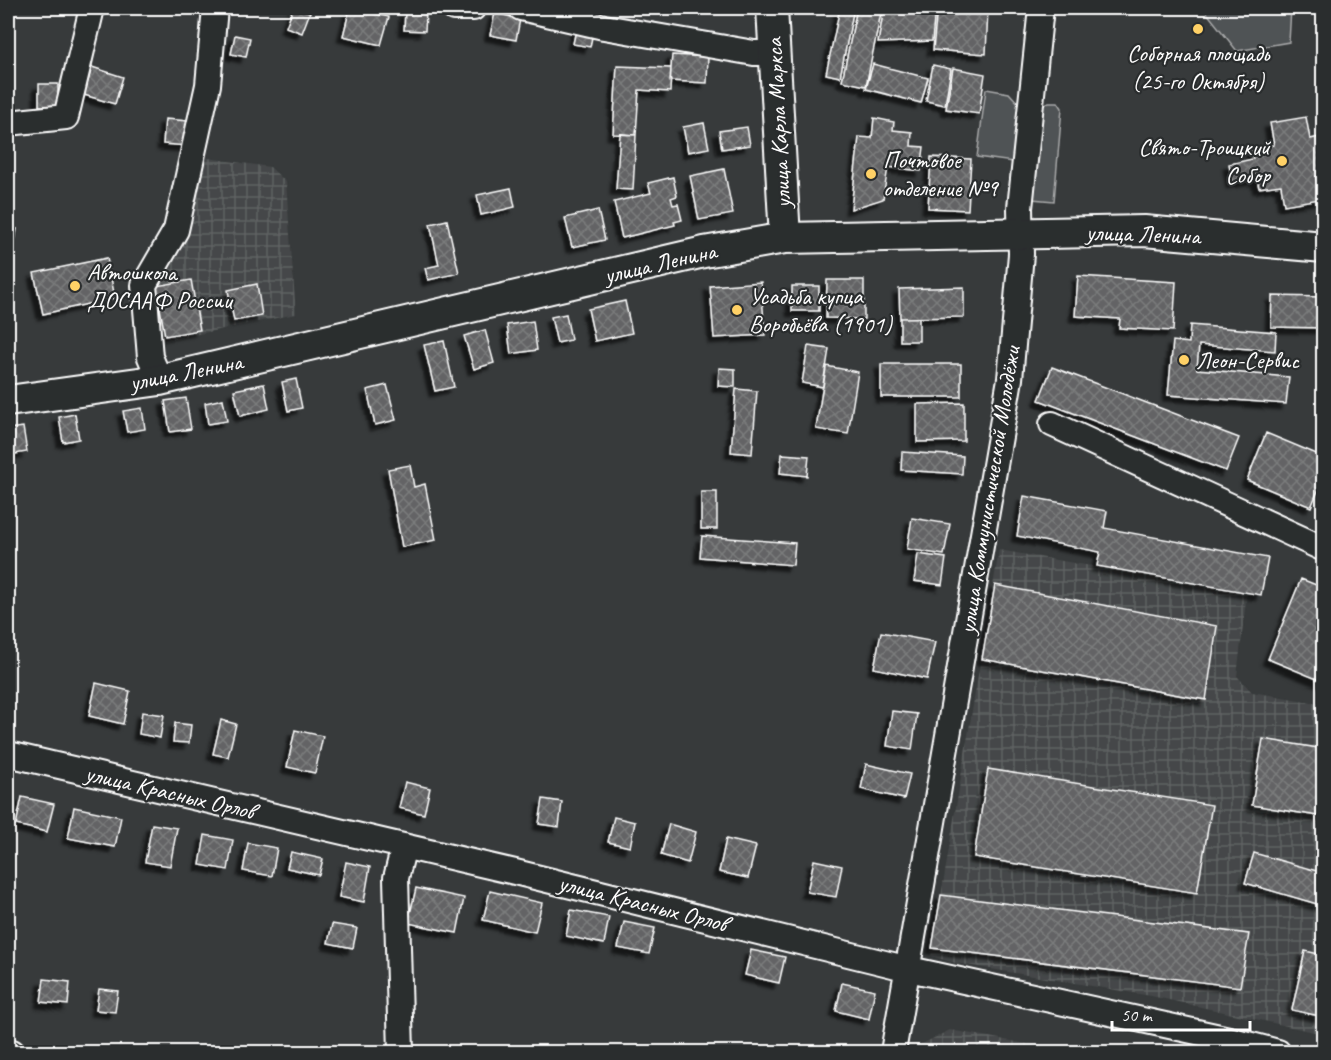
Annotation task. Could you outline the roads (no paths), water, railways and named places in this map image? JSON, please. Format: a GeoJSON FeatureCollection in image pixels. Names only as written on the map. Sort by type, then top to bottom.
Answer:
{"type":"FeatureCollection","features":[{"type":"Feature","properties":{"kind":"main road","name":"улица Карла Маркса"},"geometry":{"type":"LineString","coordinates":[[772,8],[785,238]]}},
{"type":"Feature","properties":{"kind":"main road","name":"улица Ленина"},"geometry":{"type":"LineString","coordinates":[[8,401],[160,380],[704,252],[785,238],[1143,231],[1323,247]]}},
{"type":"Feature","properties":{"kind":"street"},"geometry":{"type":"LineString","coordinates":[[8,123],[66,117],[92,8]]}},
{"type":"Feature","properties":{"kind":"street"},"geometry":{"type":"LineString","coordinates":[[160,380],[150,357],[144,285],[176,230],[208,84],[215,8]]}},
{"type":"Feature","properties":{"kind":"street"},"geometry":{"type":"LineString","coordinates":[[454,8],[473,8]]}},
{"type":"Feature","properties":{"kind":"street"},"geometry":{"type":"LineString","coordinates":[[520,8],[606,17],[754,53],[774,53]]}},
{"type":"Feature","properties":{"kind":"street","name":"улица Коммунистической Молодёжи"},"geometry":{"type":"LineString","coordinates":[[893,1053],[1010,379],[1022,233],[1020,208],[1041,8]]}},
{"type":"Feature","properties":{"kind":"street"},"geometry":{"type":"LineString","coordinates":[[1052,424],[1323,549]]}},
{"type":"Feature","properties":{"kind":"street","name":"улица Красных Орлов"},"geometry":{"type":"LineString","coordinates":[[8,754],[404,846],[909,969],[1229,1039],[1278,1053]]}},
{"type":"Feature","properties":{"kind":"street"},"geometry":{"type":"LineString","coordinates":[[401,1053],[396,879],[404,846]]}},
{"type":"Feature","properties":{"kind":"place","name":"Соборная площадь (25-го Октября)"},"geometry":{"type":"Point","coordinates":[1198,29]}},
{"type":"Feature","properties":{"kind":"place","name":"Свято-Троицкий Собор"},"geometry":{"type":"Point","coordinates":[1282,161]}},
{"type":"Feature","properties":{"kind":"place","name":"Почтовое отделение №9"},"geometry":{"type":"Point","coordinates":[871,174]}},
{"type":"Feature","properties":{"kind":"place","name":"Автошкола ДОСААФ России"},"geometry":{"type":"Point","coordinates":[75,286]}},
{"type":"Feature","properties":{"kind":"place","name":"Усадьба купца Воробьёва (1901)"},"geometry":{"type":"Point","coordinates":[737,310]}},
{"type":"Feature","properties":{"kind":"place","name":"Леон-Сервис"},"geometry":{"type":"Point","coordinates":[1184,360]}}]}
